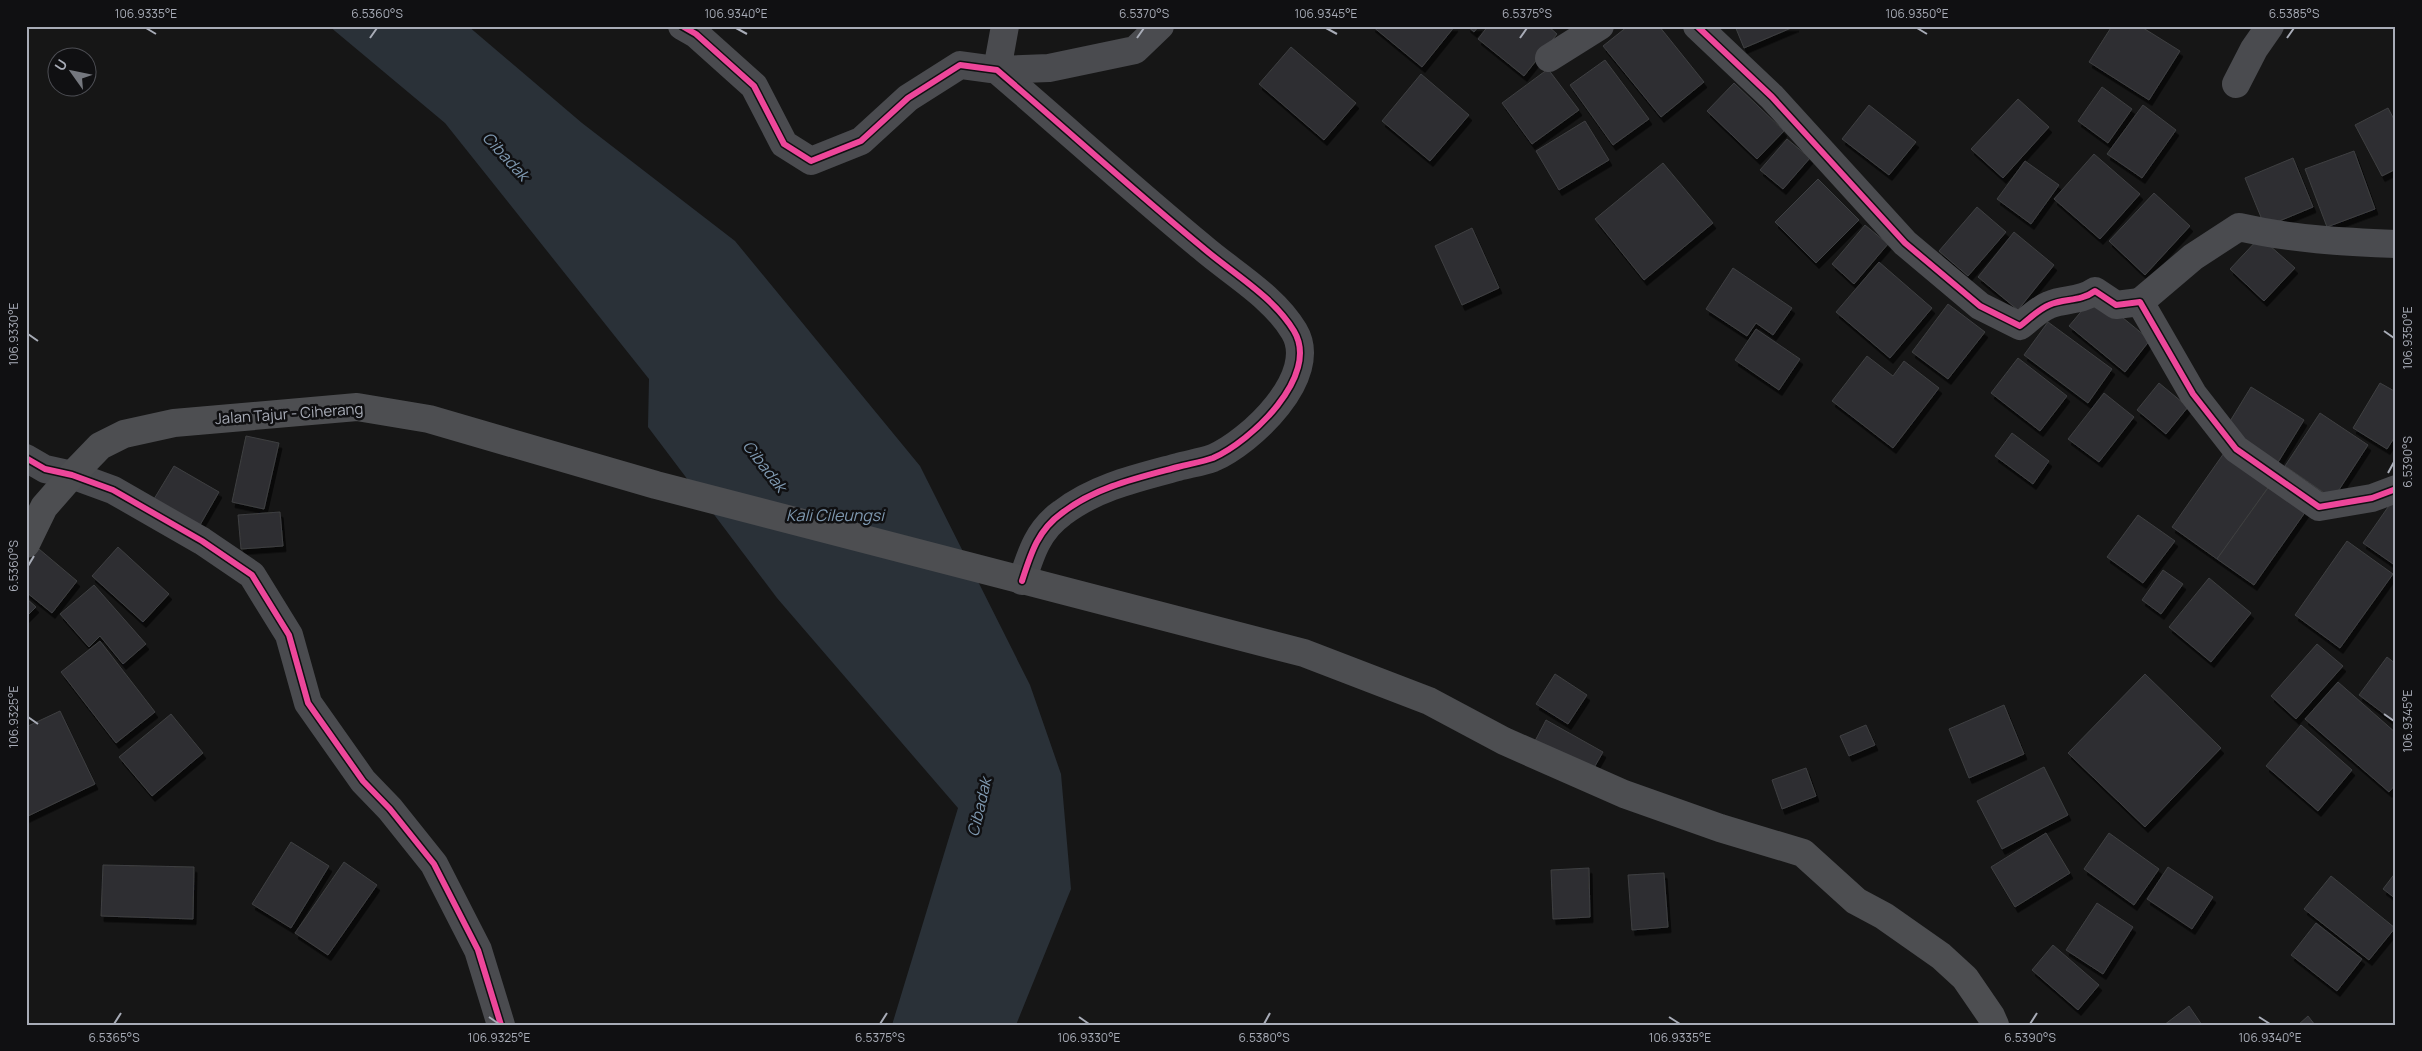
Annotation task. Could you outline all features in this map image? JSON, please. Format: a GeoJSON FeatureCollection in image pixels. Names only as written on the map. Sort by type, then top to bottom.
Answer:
{"type":"FeatureCollection","features":[{"type":"Feature","properties":{"kind":"main road","name":"Jalan Tajur - Ciherang"},"geometry":{"type":"LineString","coordinates":[[26,544],[44,507],[72,474],[100,446],[124,434],[174,423],[357,407],[429,419],[656,486],[1304,653],[1429,701],[1504,741],[1624,794],[1720,828],[1804,853],[1856,902],[1884,916],[1941,956],[1965,978],[1991,1016],[1994,1025]]}},
{"type":"Feature","properties":{"kind":"street"},"geometry":{"type":"LineString","coordinates":[[682,26],[696,34],[754,86],[784,144],[811,161],[861,141],[908,98],[960,64],[998,70],[1049,68],[1135,50],[1160,26]]}},
{"type":"Feature","properties":{"kind":"street"},"geometry":{"type":"LineString","coordinates":[[998,70],[1005,26]]}},
{"type":"Feature","properties":{"kind":"street"},"geometry":{"type":"LineString","coordinates":[[1549,58],[1600,26]]}},
{"type":"Feature","properties":{"kind":"street"},"geometry":{"type":"LineString","coordinates":[[1697,26],[1772,97],[1905,243],[1980,306],[2020,326],[2048,305],[2068,300],[2078,300],[2095,291],[2116,305],[2140,302],[2193,257],[2239,227],[2271,235],[2332,242],[2396,244]]}},
{"type":"Feature","properties":{"kind":"street"},"geometry":{"type":"LineString","coordinates":[[2236,84],[2254,49],[2270,26]]}},
{"type":"Feature","properties":{"kind":"street"},"geometry":{"type":"LineString","coordinates":[[998,70],[1201,246],[1271,304],[1294,332],[1300,346],[1300,363],[1293,384],[1284,398],[1274,410],[1237,443],[1212,458],[1106,488],[1062,513],[1044,529],[1036,543],[1022,580]]}},
{"type":"Feature","properties":{"kind":"street"},"geometry":{"type":"LineString","coordinates":[[2140,302],[2194,394],[2236,449],[2319,507],[2372,498],[2396,489]]}},
{"type":"Feature","properties":{"kind":"street"},"geometry":{"type":"LineString","coordinates":[[26,458],[45,469],[72,474],[121,495],[202,541],[252,575],[289,635],[308,703],[363,781],[390,809],[434,864],[478,950],[501,1025]]}},
{"type":"Feature","properties":{"kind":"water","name":"Kali Cileungsi"},"geometry":{"type":"Polygon","coordinates":[[[329,26],[468,26],[582,123],[735,241],[920,466],[1030,685],[1061,774],[1071,889],[1016,1025],[892,1025],[958,808],[777,598],[648,427],[649,379],[445,123],[329,26]]]}},
{"type":"Feature","properties":{"kind":"building"},"geometry":{"type":"Polygon","coordinates":[[[1372,26],[1455,26],[1422,67],[1372,26]]]}},
{"type":"Feature","properties":{"kind":"building"},"geometry":{"type":"Polygon","coordinates":[[[1467,26],[1479,26],[1474,32],[1467,26]]]}},
{"type":"Feature","properties":{"kind":"building"},"geometry":{"type":"Polygon","coordinates":[[[1488,26],[1548,26],[1557,34],[1524,76],[1478,39],[1488,26]]]}},
{"type":"Feature","properties":{"kind":"building"},"geometry":{"type":"Polygon","coordinates":[[[1628,26],[1659,26],[1704,82],[1661,117],[1603,46],[1628,26]]]}},
{"type":"Feature","properties":{"kind":"building"},"geometry":{"type":"Polygon","coordinates":[[[1735,26],[1796,26],[1744,48],[1735,26]]]}},
{"type":"Feature","properties":{"kind":"building"},"geometry":{"type":"Polygon","coordinates":[[[2112,26],[2140,26],[2180,51],[2149,100],[2089,62],[2112,26]]]}},
{"type":"Feature","properties":{"kind":"building"},"geometry":{"type":"Polygon","coordinates":[[[1291,47],[1356,103],[1324,140],[1259,84],[1291,47]]]}},
{"type":"Feature","properties":{"kind":"building"},"geometry":{"type":"Polygon","coordinates":[[[1605,60],[1649,119],[1613,145],[1570,85],[1605,60]]]}},
{"type":"Feature","properties":{"kind":"building"},"geometry":{"type":"Polygon","coordinates":[[[1548,69],[1579,110],[1532,144],[1502,103],[1548,69]]]}},
{"type":"Feature","properties":{"kind":"building"},"geometry":{"type":"Polygon","coordinates":[[[1421,74],[1469,115],[1430,161],[1382,121],[1421,74]]]}},
{"type":"Feature","properties":{"kind":"building"},"geometry":{"type":"Polygon","coordinates":[[[1734,83],[1784,131],[1757,159],[1707,111],[1734,83]]]}},
{"type":"Feature","properties":{"kind":"building"},"geometry":{"type":"Polygon","coordinates":[[[2102,87],[2132,109],[2108,143],[2078,121],[2102,87]]]}},
{"type":"Feature","properties":{"kind":"building"},"geometry":{"type":"Polygon","coordinates":[[[2018,99],[2049,127],[2003,178],[1971,149],[2018,99]]]}},
{"type":"Feature","properties":{"kind":"building"},"geometry":{"type":"Polygon","coordinates":[[[1869,105],[1916,142],[1889,175],[1842,139],[1869,105]]]}},
{"type":"Feature","properties":{"kind":"building"},"geometry":{"type":"Polygon","coordinates":[[[2143,105],[2176,130],[2142,178],[2107,154],[2143,105]]]}},
{"type":"Feature","properties":{"kind":"building"},"geometry":{"type":"Polygon","coordinates":[[[2388,108],[2396,123],[2396,169],[2382,176],[2355,125],[2388,108]]]}},
{"type":"Feature","properties":{"kind":"building"},"geometry":{"type":"Polygon","coordinates":[[[1585,121],[1609,160],[1559,190],[1536,151],[1585,121]]]}},
{"type":"Feature","properties":{"kind":"building"},"geometry":{"type":"Polygon","coordinates":[[[1787,139],[1810,158],[1783,189],[1760,170],[1787,139]]]}},
{"type":"Feature","properties":{"kind":"building"},"geometry":{"type":"Polygon","coordinates":[[[2354,151],[2375,209],[2327,227],[2305,169],[2354,151]]]}},
{"type":"Feature","properties":{"kind":"building"},"geometry":{"type":"Polygon","coordinates":[[[2094,154],[2140,194],[2100,239],[2054,199],[2094,154]]]}},
{"type":"Feature","properties":{"kind":"building"},"geometry":{"type":"Polygon","coordinates":[[[2293,158],[2313,207],[2265,227],[2245,178],[2293,158]]]}},
{"type":"Feature","properties":{"kind":"building"},"geometry":{"type":"Polygon","coordinates":[[[2025,161],[2059,185],[2031,224],[1997,199],[2025,161]]]}},
{"type":"Feature","properties":{"kind":"building"},"geometry":{"type":"Polygon","coordinates":[[[1663,163],[1713,223],[1644,280],[1595,219],[1663,163]]]}},
{"type":"Feature","properties":{"kind":"building"},"geometry":{"type":"Polygon","coordinates":[[[1818,179],[1859,220],[1816,263],[1775,222],[1818,179]]]}},
{"type":"Feature","properties":{"kind":"building"},"geometry":{"type":"Polygon","coordinates":[[[2154,193],[2190,226],[2145,275],[2109,241],[2154,193]]]}},
{"type":"Feature","properties":{"kind":"building"},"geometry":{"type":"Polygon","coordinates":[[[1977,207],[2006,232],[1968,276],[1939,251],[1977,207]]]}},
{"type":"Feature","properties":{"kind":"building"},"geometry":{"type":"Polygon","coordinates":[[[1865,225],[1888,244],[1854,284],[1832,264],[1865,225]]]}},
{"type":"Feature","properties":{"kind":"building"},"geometry":{"type":"Polygon","coordinates":[[[1472,228],[1499,288],[1462,305],[1435,246],[1472,228]]]}},
{"type":"Feature","properties":{"kind":"building"},"geometry":{"type":"Polygon","coordinates":[[[2014,232],[2054,265],[2018,310],[1978,277],[2014,232]]]}},
{"type":"Feature","properties":{"kind":"building"},"geometry":{"type":"Polygon","coordinates":[[[2260,237],[2295,268],[2264,301],[2230,269],[2260,237]]]}},
{"type":"Feature","properties":{"kind":"building"},"geometry":{"type":"Polygon","coordinates":[[[1879,262],[1932,308],[1890,358],[1836,312],[1879,262]]]}},
{"type":"Feature","properties":{"kind":"building"},"geometry":{"type":"Polygon","coordinates":[[[1733,268],[1792,308],[1773,335],[1756,323],[1747,336],[1706,309],[1733,268]]]}},
{"type":"Feature","properties":{"kind":"building"},"geometry":{"type":"Polygon","coordinates":[[[2095,295],[2150,340],[2125,372],[2069,326],[2095,295]]]}},
{"type":"Feature","properties":{"kind":"building"},"geometry":{"type":"Polygon","coordinates":[[[1948,304],[1985,332],[1948,379],[1912,352],[1948,304]]]}},
{"type":"Feature","properties":{"kind":"building"},"geometry":{"type":"Polygon","coordinates":[[[2048,322],[2112,369],[2088,403],[2024,355],[2048,322]]]}},
{"type":"Feature","properties":{"kind":"building"},"geometry":{"type":"Polygon","coordinates":[[[1756,329],[1800,359],[1779,390],[1735,360],[1756,329]]]}},
{"type":"Feature","properties":{"kind":"building"},"geometry":{"type":"Polygon","coordinates":[[[1867,356],[1893,376],[1904,361],[1939,388],[1893,448],[1832,401],[1867,356]]]}},
{"type":"Feature","properties":{"kind":"building"},"geometry":{"type":"Polygon","coordinates":[[[2018,358],[2067,396],[2040,431],[1991,393],[2018,358]]]}},
{"type":"Feature","properties":{"kind":"building"},"geometry":{"type":"Polygon","coordinates":[[[2159,383],[2188,407],[2166,434],[2137,410],[2159,383]]]}},
{"type":"Feature","properties":{"kind":"building"},"geometry":{"type":"Polygon","coordinates":[[[2380,383],[2396,392],[2396,435],[2387,449],[2353,428],[2380,383]]]}},
{"type":"Feature","properties":{"kind":"building"},"geometry":{"type":"Polygon","coordinates":[[[2251,387],[2304,420],[2277,464],[2224,431],[2251,387]]]}},
{"type":"Feature","properties":{"kind":"building"},"geometry":{"type":"Polygon","coordinates":[[[2104,393],[2134,417],[2099,462],[2068,439],[2104,393]]]}},
{"type":"Feature","properties":{"kind":"building"},"geometry":{"type":"Polygon","coordinates":[[[2320,413],[2368,445],[2333,499],[2285,466],[2320,413]]]}},
{"type":"Feature","properties":{"kind":"building"},"geometry":{"type":"Polygon","coordinates":[[[2012,433],[2049,461],[2033,484],[1995,456],[2012,433]]]}},
{"type":"Feature","properties":{"kind":"building"},"geometry":{"type":"Polygon","coordinates":[[[246,436],[279,443],[264,509],[232,502],[246,436]]]}},
{"type":"Feature","properties":{"kind":"building"},"geometry":{"type":"Polygon","coordinates":[[[2224,453],[2270,485],[2217,559],[2172,527],[2224,453]]]}},
{"type":"Feature","properties":{"kind":"building"},"geometry":{"type":"Polygon","coordinates":[[[174,466],[219,492],[200,525],[154,499],[174,466]]]}},
{"type":"Feature","properties":{"kind":"building"},"geometry":{"type":"Polygon","coordinates":[[[2270,485],[2306,511],[2254,585],[2217,559],[2270,485]]]}},
{"type":"Feature","properties":{"kind":"building"},"geometry":{"type":"Polygon","coordinates":[[[2396,497],[2396,566],[2363,543],[2396,497]]]}},
{"type":"Feature","properties":{"kind":"building"},"geometry":{"type":"Polygon","coordinates":[[[280,512],[283,546],[241,549],[238,515],[280,512]]]}},
{"type":"Feature","properties":{"kind":"building"},"geometry":{"type":"Polygon","coordinates":[[[2138,515],[2175,541],[2143,583],[2107,557],[2138,515]]]}},
{"type":"Feature","properties":{"kind":"building"},"geometry":{"type":"Polygon","coordinates":[[[2347,541],[2393,574],[2340,648],[2295,615],[2347,541]]]}},
{"type":"Feature","properties":{"kind":"building"},"geometry":{"type":"Polygon","coordinates":[[[118,547],[169,594],[143,622],[92,576],[118,547]]]}},
{"type":"Feature","properties":{"kind":"building"},"geometry":{"type":"Polygon","coordinates":[[[39,549],[77,581],[52,613],[26,592],[26,565],[39,549]]]}},
{"type":"Feature","properties":{"kind":"building"},"geometry":{"type":"Polygon","coordinates":[[[2163,570],[2183,584],[2161,614],[2142,600],[2163,570]]]}},
{"type":"Feature","properties":{"kind":"building"},"geometry":{"type":"Polygon","coordinates":[[[2209,578],[2251,613],[2211,662],[2169,627],[2209,578]]]}},
{"type":"Feature","properties":{"kind":"building"},"geometry":{"type":"Polygon","coordinates":[[[94,585],[146,644],[123,664],[100,636],[89,647],[60,614],[94,585]]]}},
{"type":"Feature","properties":{"kind":"building"},"geometry":{"type":"Polygon","coordinates":[[[26,598],[36,607],[26,617],[26,598]]]}},
{"type":"Feature","properties":{"kind":"building"},"geometry":{"type":"Polygon","coordinates":[[[100,641],[155,712],[116,743],[61,672],[100,641]]]}},
{"type":"Feature","properties":{"kind":"building"},"geometry":{"type":"Polygon","coordinates":[[[2317,644],[2343,666],[2296,719],[2271,696],[2317,644]]]}},
{"type":"Feature","properties":{"kind":"building"},"geometry":{"type":"Polygon","coordinates":[[[2387,657],[2396,664],[2396,723],[2359,695],[2387,657]]]}},
{"type":"Feature","properties":{"kind":"building"},"geometry":{"type":"Polygon","coordinates":[[[1555,674],[1587,695],[1568,724],[1536,704],[1555,674]]]}},
{"type":"Feature","properties":{"kind":"building"},"geometry":{"type":"Polygon","coordinates":[[[2145,674],[2221,748],[2145,827],[2068,753],[2145,674]]]}},
{"type":"Feature","properties":{"kind":"building"},"geometry":{"type":"Polygon","coordinates":[[[2338,682],[2396,733],[2396,784],[2389,792],[2305,719],[2338,682]]]}},
{"type":"Feature","properties":{"kind":"building"},"geometry":{"type":"Polygon","coordinates":[[[2004,705],[2024,754],[1969,778],[1949,729],[2004,705]]]}},
{"type":"Feature","properties":{"kind":"building"},"geometry":{"type":"Polygon","coordinates":[[[60,711],[95,784],[26,817],[26,727],[60,711]]]}},
{"type":"Feature","properties":{"kind":"building"},"geometry":{"type":"Polygon","coordinates":[[[171,714],[203,753],[152,796],[119,757],[171,714]]]}},
{"type":"Feature","properties":{"kind":"building"},"geometry":{"type":"Polygon","coordinates":[[[1546,720],[1603,752],[1591,773],[1535,741],[1546,720]]]}},
{"type":"Feature","properties":{"kind":"building"},"geometry":{"type":"Polygon","coordinates":[[[1866,725],[1875,745],[1849,756],[1840,736],[1866,725]]]}},
{"type":"Feature","properties":{"kind":"building"},"geometry":{"type":"Polygon","coordinates":[[[2301,725],[2352,770],[2318,811],[2266,766],[2301,725]]]}},
{"type":"Feature","properties":{"kind":"building"},"geometry":{"type":"Polygon","coordinates":[[[2044,767],[2068,815],[2002,849],[1977,801],[2044,767]]]}},
{"type":"Feature","properties":{"kind":"building"},"geometry":{"type":"Polygon","coordinates":[[[1806,768],[1816,796],[1782,809],[1772,780],[1806,768]]]}},
{"type":"Feature","properties":{"kind":"building"},"geometry":{"type":"Polygon","coordinates":[[[2046,833],[2070,873],[2015,907],[1991,867],[2046,833]]]}},
{"type":"Feature","properties":{"kind":"building"},"geometry":{"type":"Polygon","coordinates":[[[2109,833],[2159,869],[2134,905],[2084,869],[2109,833]]]}},
{"type":"Feature","properties":{"kind":"building"},"geometry":{"type":"Polygon","coordinates":[[[291,842],[329,866],[291,928],[252,904],[291,842]]]}},
{"type":"Feature","properties":{"kind":"building"},"geometry":{"type":"Polygon","coordinates":[[[344,862],[377,885],[328,955],[295,933],[344,862]]]}},
{"type":"Feature","properties":{"kind":"building"},"geometry":{"type":"Polygon","coordinates":[[[103,865],[194,867],[193,919],[101,916],[103,865]]]}},
{"type":"Feature","properties":{"kind":"building"},"geometry":{"type":"Polygon","coordinates":[[[2168,867],[2213,897],[2192,929],[2147,899],[2168,867]]]}},
{"type":"Feature","properties":{"kind":"building"},"geometry":{"type":"Polygon","coordinates":[[[1589,868],[1590,917],[1553,919],[1551,870],[1589,868]]]}},
{"type":"Feature","properties":{"kind":"building"},"geometry":{"type":"Polygon","coordinates":[[[2396,872],[2396,899],[2383,889],[2396,872]]]}},
{"type":"Feature","properties":{"kind":"building"},"geometry":{"type":"Polygon","coordinates":[[[1664,873],[1668,927],[1632,930],[1628,875],[1664,873]]]}},
{"type":"Feature","properties":{"kind":"building"},"geometry":{"type":"Polygon","coordinates":[[[2331,876],[2395,928],[2369,960],[2304,909],[2331,876]]]}},
{"type":"Feature","properties":{"kind":"building"},"geometry":{"type":"Polygon","coordinates":[[[2097,903],[2133,927],[2103,974],[2066,950],[2097,903]]]}},
{"type":"Feature","properties":{"kind":"building"},"geometry":{"type":"Polygon","coordinates":[[[2316,923],[2362,959],[2337,991],[2291,955],[2316,923]]]}},
{"type":"Feature","properties":{"kind":"building"},"geometry":{"type":"Polygon","coordinates":[[[2053,945],[2099,985],[2078,1010],[2032,970],[2053,945]]]}},
{"type":"Feature","properties":{"kind":"building"},"geometry":{"type":"Polygon","coordinates":[[[2189,1006],[2202,1025],[2164,1025],[2189,1006]]]}},
{"type":"Feature","properties":{"kind":"building"},"geometry":{"type":"Polygon","coordinates":[[[2308,1016],[2315,1025],[2298,1025],[2308,1016]]]}},
{"type":"Feature","properties":{"kind":"cycle path"},"geometry":{"type":"LineString","coordinates":[[682,26],[696,34],[754,86],[784,144],[811,161],[861,141],[908,98],[960,65],[997,70],[1176,225],[1264,296],[1285,318],[1294,331],[1300,349],[1298,368],[1290,387],[1262,423],[1245,438],[1213,458],[1117,484],[1075,504],[1054,520],[1041,535],[1032,552],[1022,581]]}},
{"type":"Feature","properties":{"kind":"cycle path"},"geometry":{"type":"LineString","coordinates":[[1697,26],[1772,97],[1905,243],[1980,306],[2020,326],[2049,305],[2084,297],[2095,291],[2116,305],[2140,302],[2193,394],[2236,449],[2319,507],[2372,498],[2396,489]]}},
{"type":"Feature","properties":{"kind":"cycle path"},"geometry":{"type":"LineString","coordinates":[[26,458],[45,469],[72,475],[113,490],[202,541],[252,575],[289,635],[308,703],[363,781],[390,809],[434,864],[478,950],[501,1025]]}},
{"type":"Feature","properties":{"kind":"water label","name":"Cibadak"},"geometry":{"type":"Point","coordinates":[506,156]}},
{"type":"Feature","properties":{"kind":"water label","name":"Cibadak"},"geometry":{"type":"Point","coordinates":[765,466]}},
{"type":"Feature","properties":{"kind":"water label","name":"Cibadak"},"geometry":{"type":"Point","coordinates":[979,807]}}]}
